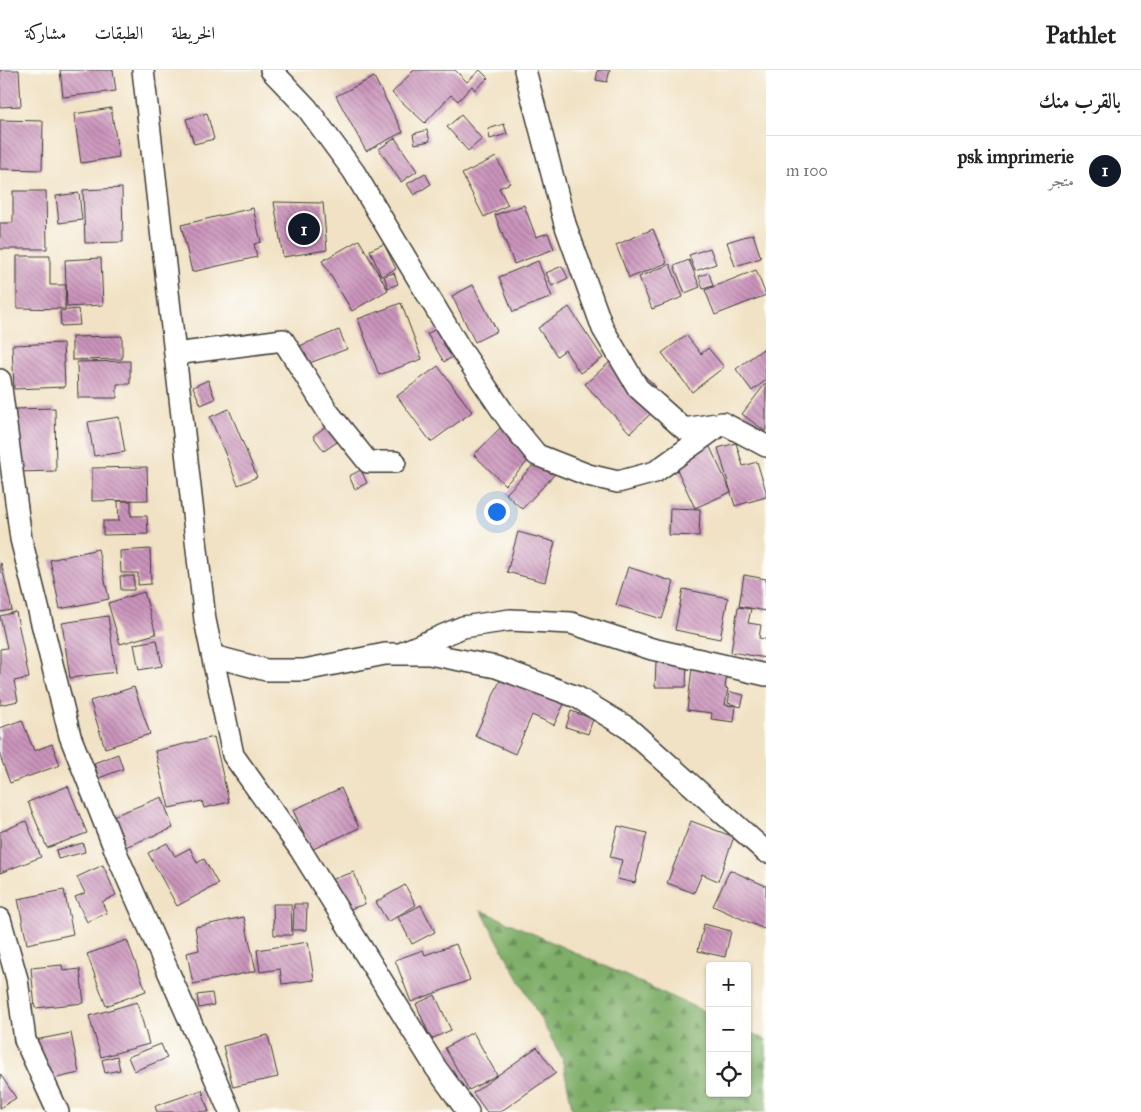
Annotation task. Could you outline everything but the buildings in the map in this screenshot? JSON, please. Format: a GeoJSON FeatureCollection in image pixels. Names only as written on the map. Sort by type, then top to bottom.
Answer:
{"type":"FeatureCollection","features":[{"type":"Feature","properties":{"kind":"street"},"geometry":{"type":"LineString","coordinates":[[143,70],[205,620],[232,755],[300,849],[436,1068],[468,1112]]}},
{"type":"Feature","properties":{"kind":"street"},"geometry":{"type":"LineString","coordinates":[[272,70],[307,108],[354,172],[459,348],[510,422],[537,455],[588,475],[618,482],[655,472],[723,423]]}},
{"type":"Feature","properties":{"kind":"street"},"geometry":{"type":"LineString","coordinates":[[525,70],[565,224],[603,329],[638,388],[684,429],[723,423],[766,446]]}},
{"type":"Feature","properties":{"kind":"street"},"geometry":{"type":"LineString","coordinates":[[175,354],[283,340],[328,412],[368,462],[395,462]]}},
{"type":"Feature","properties":{"kind":"street"},"geometry":{"type":"LineString","coordinates":[[0,380],[21,539],[70,736],[118,857],[230,1112]]}},
{"type":"Feature","properties":{"kind":"street"},"geometry":{"type":"LineString","coordinates":[[398,654],[463,627],[510,620],[571,623],[652,649],[766,675]]}},
{"type":"Feature","properties":{"kind":"street"},"geometry":{"type":"LineString","coordinates":[[213,656],[266,670],[304,670],[385,654],[429,654],[496,667],[578,698],[628,728],[766,852]]}},
{"type":"Feature","properties":{"kind":"street"},"geometry":{"type":"LineString","coordinates":[[0,919],[18,979],[25,1040],[58,1112]]}},
{"type":"Feature","properties":{"kind":"green space"},"geometry":{"type":"Polygon","coordinates":[[[481,910],[706,1012],[706,1097],[751,1097],[751,1033],[766,1040],[766,1112],[573,1112],[562,1058],[481,910]]]}},
{"type":"Feature","properties":{"kind":"place","name":"psk imprimerie"},"geometry":{"type":"Point","coordinates":[304,229]}}]}
